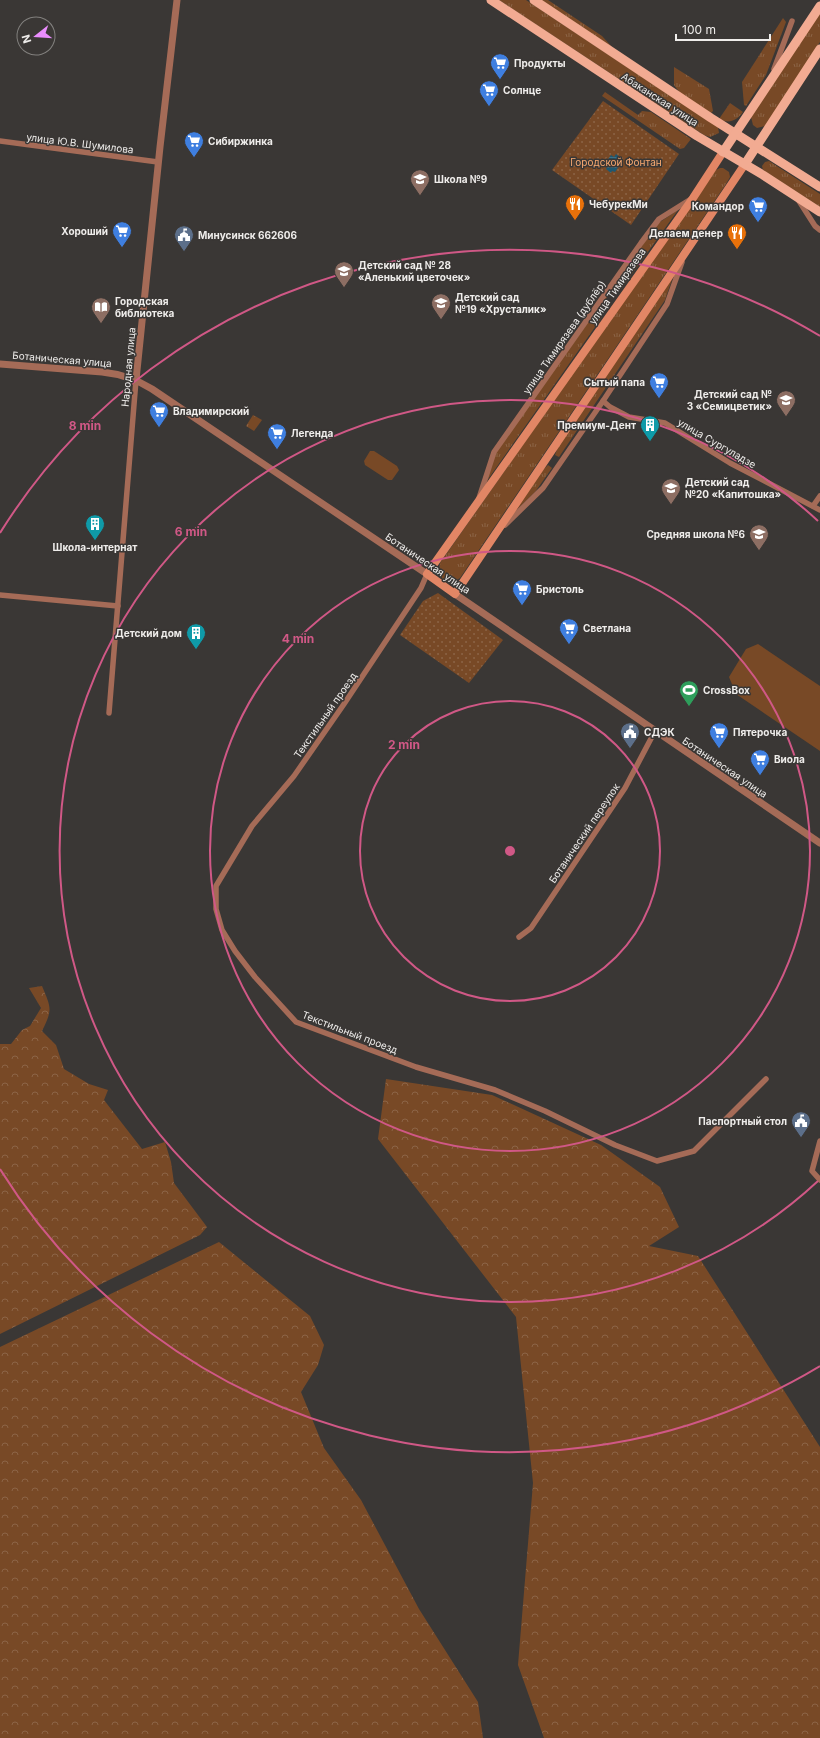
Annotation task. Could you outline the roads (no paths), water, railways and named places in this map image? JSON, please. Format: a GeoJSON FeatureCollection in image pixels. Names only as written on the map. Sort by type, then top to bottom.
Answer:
{"type":"FeatureCollection","features":[{"type":"Feature","properties":{"kind":"main road","name":"Абаканская улица"},"geometry":{"type":"LineString","coordinates":[[491,0],[697,136],[745,164],[820,212]]}},
{"type":"Feature","properties":{"kind":"main road","name":"Абаканская улица"},"geometry":{"type":"LineString","coordinates":[[534,0],[735,133],[820,187]]}},
{"type":"Feature","properties":{"kind":"main road","name":"улица Тимирязева"},"geometry":{"type":"LineString","coordinates":[[428,574],[693,198],[820,6]]}},
{"type":"Feature","properties":{"kind":"main road"},"geometry":{"type":"LineString","coordinates":[[455,594],[745,164],[820,49]]}},
{"type":"Feature","properties":{"kind":"main road","name":"Ботаническая улица"},"geometry":{"type":"LineString","coordinates":[[428,574],[455,594]]}},
{"type":"Feature","properties":{"kind":"street","name":"Народная улица"},"geometry":{"type":"LineString","coordinates":[[109,713],[136,380],[158,162],[177,0]]}},
{"type":"Feature","properties":{"kind":"street"},"geometry":{"type":"LineString","coordinates":[[771,79],[792,21]]}},
{"type":"Feature","properties":{"kind":"street","name":"улица Ю.В. Шумилова"},"geometry":{"type":"LineString","coordinates":[[0,141],[158,162]]}},
{"type":"Feature","properties":{"kind":"street"},"geometry":{"type":"LineString","coordinates":[[797,197],[815,226],[820,230]]}},
{"type":"Feature","properties":{"kind":"street","name":"улица Тимирязева (дублёр)"},"geometry":{"type":"LineString","coordinates":[[476,506],[494,452],[641,243],[659,219],[693,198]]}},
{"type":"Feature","properties":{"kind":"street"},"geometry":{"type":"LineString","coordinates":[[495,535],[542,488],[602,401],[667,304],[685,252]]}},
{"type":"Feature","properties":{"kind":"street","name":"Ботаническая улица"},"geometry":{"type":"LineString","coordinates":[[0,364],[102,372],[118,374],[136,380],[152,389],[428,574]]}},
{"type":"Feature","properties":{"kind":"street","name":"улица Сургуладзе"},"geometry":{"type":"LineString","coordinates":[[602,401],[629,417],[665,423],[730,463],[820,510]]}},
{"type":"Feature","properties":{"kind":"street"},"geometry":{"type":"LineString","coordinates":[[814,506],[820,496]]}},
{"type":"Feature","properties":{"kind":"street","name":"Текстильный проезд"},"geometry":{"type":"LineString","coordinates":[[428,574],[422,588],[294,776],[252,826],[216,886],[216,909],[222,930],[235,951],[255,977],[296,1022],[416,1067],[495,1090],[615,1145],[657,1161],[694,1151],[766,1079]]}},
{"type":"Feature","properties":{"kind":"street","name":"Ботаническая улица"},"geometry":{"type":"LineString","coordinates":[[455,594],[820,843]]}},
{"type":"Feature","properties":{"kind":"street"},"geometry":{"type":"LineString","coordinates":[[0,595],[118,606]]}},
{"type":"Feature","properties":{"kind":"street","name":"Ботанический переулок"},"geometry":{"type":"LineString","coordinates":[[519,937],[531,928],[625,788],[655,731]]}},
{"type":"Feature","properties":{"kind":"street"},"geometry":{"type":"LineString","coordinates":[[820,1141],[812,1171],[820,1180]]}},
{"type":"Feature","properties":{"kind":"water"},"geometry":{"type":"Polygon","coordinates":[[[616,154],[621,158],[619,160],[622,162],[615,172],[612,171],[611,173],[604,165],[611,155],[614,157],[616,154]]]}},
{"type":"Feature","properties":{"kind":"place","name":"Продукты"},"geometry":{"type":"Point","coordinates":[500,80]}},
{"type":"Feature","properties":{"kind":"place","name":"Солнце"},"geometry":{"type":"Point","coordinates":[489,107]}},
{"type":"Feature","properties":{"kind":"place","name":"Сибиржинка"},"geometry":{"type":"Point","coordinates":[194,158]}},
{"type":"Feature","properties":{"kind":"place","name":"Школа №9"},"geometry":{"type":"Point","coordinates":[420,196]}},
{"type":"Feature","properties":{"kind":"place","name":"ЧебурекМи"},"geometry":{"type":"Point","coordinates":[575,221]}},
{"type":"Feature","properties":{"kind":"place","name":"Командор"},"geometry":{"type":"Point","coordinates":[758,223]}},
{"type":"Feature","properties":{"kind":"place","name":"Хороший"},"geometry":{"type":"Point","coordinates":[122,248]}},
{"type":"Feature","properties":{"kind":"place","name":"Делаем денер"},"geometry":{"type":"Point","coordinates":[737,250]}},
{"type":"Feature","properties":{"kind":"place","name":"Минусинск 662606"},"geometry":{"type":"Point","coordinates":[184,252]}},
{"type":"Feature","properties":{"kind":"place","name":"Детский сад № 28 «Аленький цветочек»"},"geometry":{"type":"Point","coordinates":[344,288]}},
{"type":"Feature","properties":{"kind":"place","name":"Детский сад №19 «Хрусталик»"},"geometry":{"type":"Point","coordinates":[441,320]}},
{"type":"Feature","properties":{"kind":"place","name":"Городская библиотека"},"geometry":{"type":"Point","coordinates":[101,324]}},
{"type":"Feature","properties":{"kind":"place","name":"Сытый папа"},"geometry":{"type":"Point","coordinates":[659,399]}},
{"type":"Feature","properties":{"kind":"place","name":"Детский сад № 3 «Семицветик»"},"geometry":{"type":"Point","coordinates":[786,417]}},
{"type":"Feature","properties":{"kind":"place","name":"Владимирский"},"geometry":{"type":"Point","coordinates":[159,428]}},
{"type":"Feature","properties":{"kind":"place","name":"Премиум-Дент"},"geometry":{"type":"Point","coordinates":[650,442]}},
{"type":"Feature","properties":{"kind":"place","name":"Легенда"},"geometry":{"type":"Point","coordinates":[277,450]}},
{"type":"Feature","properties":{"kind":"place","name":"Детский сад №20 «Капитошка»"},"geometry":{"type":"Point","coordinates":[671,505]}},
{"type":"Feature","properties":{"kind":"place","name":"Школа-интернат"},"geometry":{"type":"Point","coordinates":[95,541]}},
{"type":"Feature","properties":{"kind":"place","name":"Средняя школа №6"},"geometry":{"type":"Point","coordinates":[759,551]}},
{"type":"Feature","properties":{"kind":"place","name":"Бристоль"},"geometry":{"type":"Point","coordinates":[522,606]}},
{"type":"Feature","properties":{"kind":"place","name":"Светлана"},"geometry":{"type":"Point","coordinates":[569,645]}},
{"type":"Feature","properties":{"kind":"place","name":"Детский дом"},"geometry":{"type":"Point","coordinates":[196,650]}},
{"type":"Feature","properties":{"kind":"place","name":"CrossBox"},"geometry":{"type":"Point","coordinates":[689,707]}},
{"type":"Feature","properties":{"kind":"place","name":"СДЭК"},"geometry":{"type":"Point","coordinates":[630,749]}},
{"type":"Feature","properties":{"kind":"place","name":"Пятерочка"},"geometry":{"type":"Point","coordinates":[719,749]}},
{"type":"Feature","properties":{"kind":"place","name":"Виола"},"geometry":{"type":"Point","coordinates":[760,776]}},
{"type":"Feature","properties":{"kind":"place","name":"Паспортный стол"},"geometry":{"type":"Point","coordinates":[801,1138]}},
{"type":"Feature","properties":{"kind":"park label","name":"Городской Фонтан"},"geometry":{"type":"Point","coordinates":[616,162]}}]}
